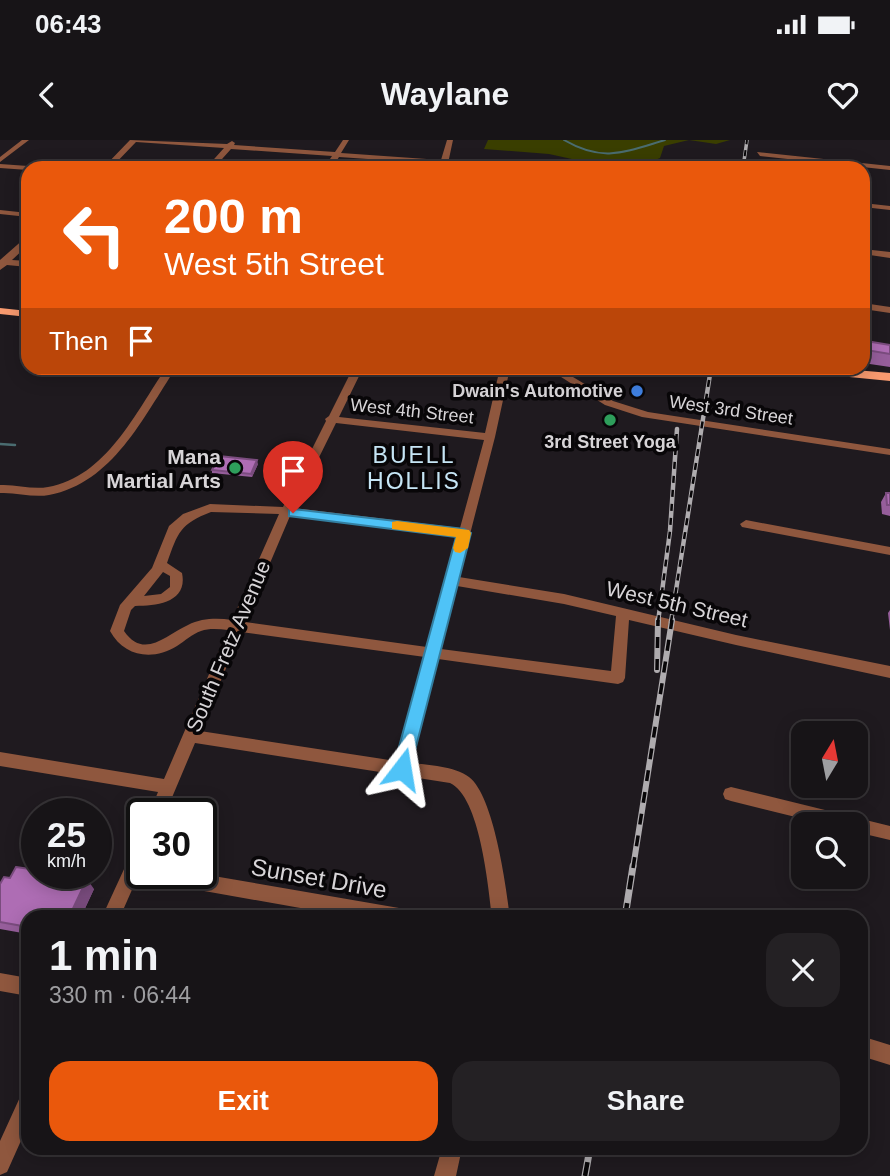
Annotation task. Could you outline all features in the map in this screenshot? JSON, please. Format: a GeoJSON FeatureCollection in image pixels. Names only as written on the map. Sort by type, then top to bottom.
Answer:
{"type":"FeatureCollection","features":[{"type":"Feature","properties":{"kind":"main road"},"geometry":{"type":"LineString","coordinates":[[0,312],[21,314]]}},
{"type":"Feature","properties":{"kind":"main road"},"geometry":{"type":"LineString","coordinates":[[870,368],[890,371]]}},
{"type":"Feature","properties":{"kind":"main road"},"geometry":{"type":"LineString","coordinates":[[870,375],[890,377]]}},
{"type":"Feature","properties":{"kind":"street"},"geometry":{"type":"LineString","coordinates":[[0,160],[26,140]]}},
{"type":"Feature","properties":{"kind":"street"},"geometry":{"type":"LineString","coordinates":[[114,161],[136,140],[232,143],[404,161]]}},
{"type":"Feature","properties":{"kind":"street"},"geometry":{"type":"LineString","coordinates":[[332,161],[346,140]]}},
{"type":"Feature","properties":{"kind":"street"},"geometry":{"type":"LineString","coordinates":[[444,161],[450,140]]}},
{"type":"Feature","properties":{"kind":"street"},"geometry":{"type":"LineString","coordinates":[[216,161],[232,143]]}},
{"type":"Feature","properties":{"kind":"street"},"geometry":{"type":"LineString","coordinates":[[760,154],[821,161]]}},
{"type":"Feature","properties":{"kind":"street"},"geometry":{"type":"LineString","coordinates":[[0,166],[21,168]]}},
{"type":"Feature","properties":{"kind":"street"},"geometry":{"type":"LineString","coordinates":[[870,167],[890,169]]}},
{"type":"Feature","properties":{"kind":"street"},"geometry":{"type":"LineString","coordinates":[[870,206],[890,208]]}},
{"type":"Feature","properties":{"kind":"street"},"geometry":{"type":"LineString","coordinates":[[0,212],[21,214]]}},
{"type":"Feature","properties":{"kind":"street"},"geometry":{"type":"LineString","coordinates":[[2,264],[21,246]]}},
{"type":"Feature","properties":{"kind":"street"},"geometry":{"type":"LineString","coordinates":[[870,253],[890,255]]}},
{"type":"Feature","properties":{"kind":"street"},"geometry":{"type":"LineString","coordinates":[[2,264],[21,264]]}},
{"type":"Feature","properties":{"kind":"street"},"geometry":{"type":"LineString","coordinates":[[870,307],[890,310]]}},
{"type":"Feature","properties":{"kind":"street"},"geometry":{"type":"LineString","coordinates":[[0,489],[49,491],[86,478],[106,460],[166,375]]}},
{"type":"Feature","properties":{"kind":"street","name":"South Fretz Avenue"},"geometry":{"type":"LineString","coordinates":[[164,798],[286,512],[354,375]]}},
{"type":"Feature","properties":{"kind":"street"},"geometry":{"type":"LineString","coordinates":[[402,769],[453,581],[503,375]]}},
{"type":"Feature","properties":{"kind":"street","name":"West 3rd Street"},"geometry":{"type":"LineString","coordinates":[[564,375],[609,403],[646,415],[890,452]]}},
{"type":"Feature","properties":{"kind":"street"},"geometry":{"type":"LineString","coordinates":[[571,375],[575,381]]}},
{"type":"Feature","properties":{"kind":"street","name":"West 4th Street"},"geometry":{"type":"LineString","coordinates":[[330,419],[490,437]]}},
{"type":"Feature","properties":{"kind":"street"},"geometry":{"type":"LineString","coordinates":[[464,533],[222,506],[197,512],[173,529],[160,565],[120,616],[117,631],[125,642],[137,648],[165,646],[192,629],[209,624],[237,625],[618,678],[623,613]]}},
{"type":"Feature","properties":{"kind":"street"},"geometry":{"type":"LineString","coordinates":[[746,524],[890,551]]}},
{"type":"Feature","properties":{"kind":"street"},"geometry":{"type":"LineString","coordinates":[[134,601],[156,601],[166,598],[177,589],[179,583],[176,573],[160,565]]}},
{"type":"Feature","properties":{"kind":"street","name":"West 5th Street"},"geometry":{"type":"LineString","coordinates":[[453,581],[516,589],[736,640],[890,672]]}},
{"type":"Feature","properties":{"kind":"street"},"geometry":{"type":"LineString","coordinates":[[191,736],[456,779],[473,790],[481,810],[500,910]]}},
{"type":"Feature","properties":{"kind":"street"},"geometry":{"type":"LineString","coordinates":[[0,759],[169,787]]}},
{"type":"Feature","properties":{"kind":"street"},"geometry":{"type":"LineString","coordinates":[[731,794],[803,812]]}},
{"type":"Feature","properties":{"kind":"street"},"geometry":{"type":"LineString","coordinates":[[868,828],[890,833]]}},
{"type":"Feature","properties":{"kind":"street","name":"Sunset Drive"},"geometry":{"type":"LineString","coordinates":[[217,885],[359,910]]}},
{"type":"Feature","properties":{"kind":"street"},"geometry":{"type":"LineString","coordinates":[[116,910],[130,889]]}},
{"type":"Feature","properties":{"kind":"street"},"geometry":{"type":"LineString","coordinates":[[0,982],[21,986]]}},
{"type":"Feature","properties":{"kind":"street"},"geometry":{"type":"LineString","coordinates":[[868,1048],[890,1055]]}},
{"type":"Feature","properties":{"kind":"street"},"geometry":{"type":"LineString","coordinates":[[0,1165],[21,1118]]}},
{"type":"Feature","properties":{"kind":"street"},"geometry":{"type":"LineString","coordinates":[[445,1176],[450,1155]]}},
{"type":"Feature","properties":{"kind":"shaded area"},"geometry":{"type":"Polygon","coordinates":[[[488,140],[689,140],[664,146],[660,158],[653,161],[581,161],[549,154],[484,149],[488,140]]]}},
{"type":"Feature","properties":{"kind":"shaded area"},"geometry":{"type":"Polygon","coordinates":[[[689,140],[730,140],[716,144],[689,140]]]}},
{"type":"Feature","properties":{"kind":"building"},"geometry":{"type":"Polygon","coordinates":[[[870,342],[890,345],[890,354],[870,351],[870,342]]]}},
{"type":"Feature","properties":{"kind":"building","name":"Mana Martial Arts"},"geometry":{"type":"Polygon","coordinates":[[[219,456],[257,460],[251,474],[212,470],[219,456]]]}},
{"type":"Feature","properties":{"kind":"building"},"geometry":{"type":"Polygon","coordinates":[[[886,493],[890,493],[890,505],[887,505],[886,493]]]}},
{"type":"Feature","properties":{"kind":"building"},"geometry":{"type":"Polygon","coordinates":[[[16,867],[21,868],[21,889],[82,889],[72,910],[21,910],[21,926],[0,922],[0,884],[4,877],[10,878],[16,867]]]}},
{"type":"Feature","properties":{"kind":"waterway"},"geometry":{"type":"LineString","coordinates":[[564,140],[578,147],[603,153],[626,151],[665,140]]}},
{"type":"Feature","properties":{"kind":"waterway"},"geometry":{"type":"LineString","coordinates":[[0,444],[15,445]]}},
{"type":"Feature","properties":{"kind":"railway"},"geometry":{"type":"LineString","coordinates":[[744,161],[747,140]]}},
{"type":"Feature","properties":{"kind":"railway"},"geometry":{"type":"LineString","coordinates":[[671,622],[710,375]]}},
{"type":"Feature","properties":{"kind":"railway"},"geometry":{"type":"LineString","coordinates":[[658,622],[670,531],[677,429]]}},
{"type":"Feature","properties":{"kind":"railway"},"geometry":{"type":"LineString","coordinates":[[657,670],[658,620]]}},
{"type":"Feature","properties":{"kind":"railway"},"geometry":{"type":"LineString","coordinates":[[633,868],[672,620]]}},
{"type":"Feature","properties":{"kind":"railway"},"geometry":{"type":"LineString","coordinates":[[626,910],[633,866]]}},
{"type":"Feature","properties":{"kind":"railway"},"geometry":{"type":"LineString","coordinates":[[585,1176],[589,1155]]}},
{"type":"Feature","properties":{"kind":"slow traffic"},"geometry":{"type":"LineString","coordinates":[[397,525],[464,533],[460,548]]}},
{"type":"Feature","properties":{"kind":"place","name":"Dwain's Automotive"},"geometry":{"type":"Point","coordinates":[637,391]}},
{"type":"Feature","properties":{"kind":"place","name":"3rd Street Yoga"},"geometry":{"type":"Point","coordinates":[610,420]}},
{"type":"Feature","properties":{"kind":"place","name":"Mana Martial Arts"},"geometry":{"type":"Point","coordinates":[235,468]}},
{"type":"Feature","properties":{"kind":"district","name":"BUELL HOLLIS"},"geometry":{"type":"Point","coordinates":[414,468]}},
{"type":"Feature","properties":{"kind":"route"},"geometry":{"type":"LineString","coordinates":[[293,513],[464,533],[402,769]]}}]}
